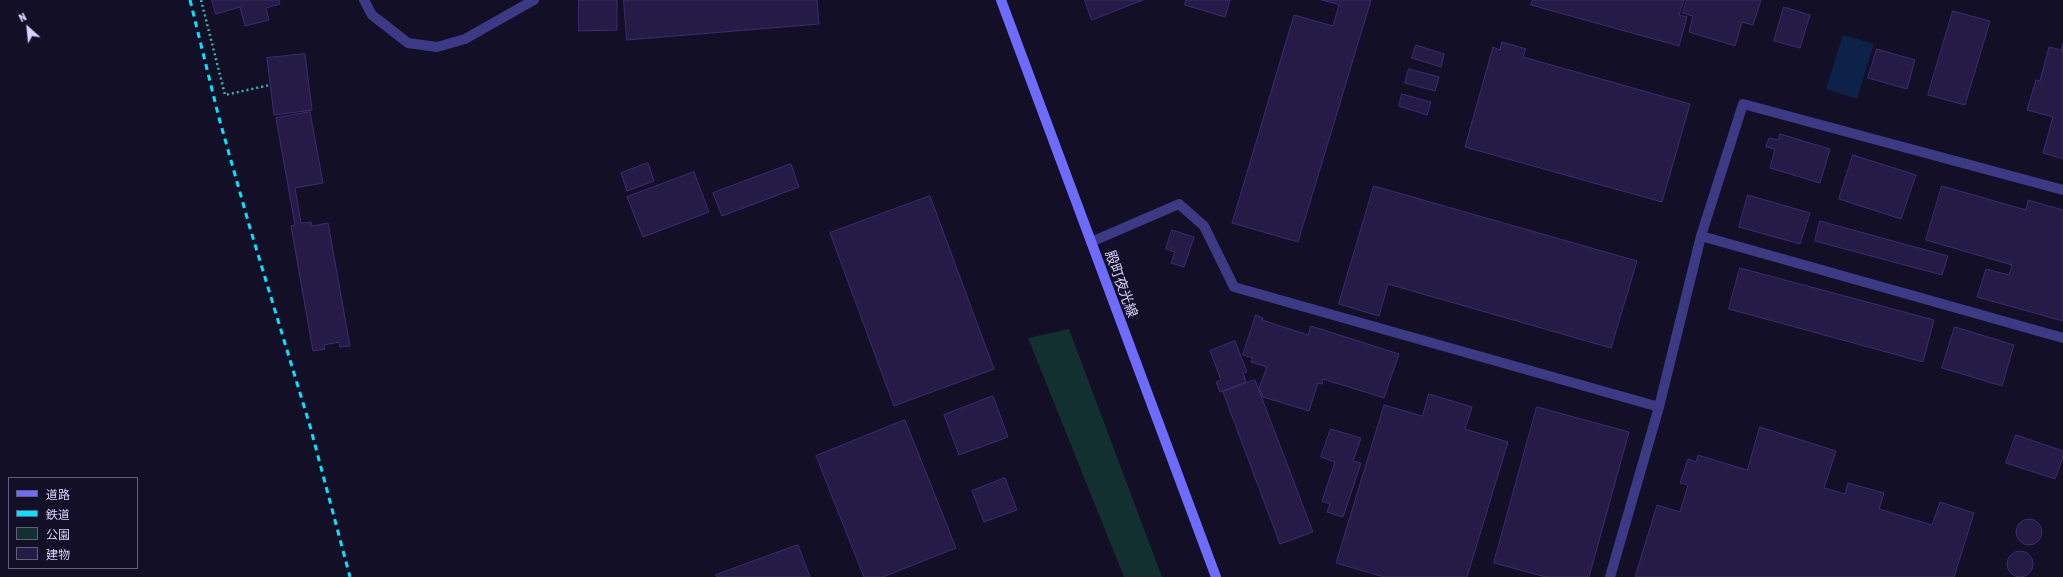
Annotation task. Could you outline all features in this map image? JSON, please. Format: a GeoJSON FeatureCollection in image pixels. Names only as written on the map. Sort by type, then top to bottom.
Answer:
{"type":"FeatureCollection","features":[{"type":"Feature","properties":{"kind":"street"},"geometry":{"type":"LineString","coordinates":[[364,0],[372,15],[408,43],[437,48],[465,39],[534,0]]}},
{"type":"Feature","properties":{"kind":"street","name":"殿町夜光線"},"geometry":{"type":"LineString","coordinates":[[1001,0],[1216,577]]}},
{"type":"Feature","properties":{"kind":"street"},"geometry":{"type":"LineString","coordinates":[[1610,577],[1659,407],[1701,236],[1743,104],[2063,190]]}},
{"type":"Feature","properties":{"kind":"street"},"geometry":{"type":"LineString","coordinates":[[1091,242],[1179,204],[1204,226],[1234,287],[1659,407]]}},
{"type":"Feature","properties":{"kind":"street"},"geometry":{"type":"LineString","coordinates":[[1701,236],[2063,338]]}},
{"type":"Feature","properties":{"kind":"path"},"geometry":{"type":"LineString","coordinates":[[201,0],[225,94],[270,85]]}},
{"type":"Feature","properties":{"kind":"green space"},"geometry":{"type":"Polygon","coordinates":[[[1069,329],[1162,577],[1124,577],[1028,338],[1069,329]]]}},
{"type":"Feature","properties":{"kind":"water"},"geometry":{"type":"Polygon","coordinates":[[[1843,35],[1874,44],[1857,99],[1826,89],[1843,35]]]}},
{"type":"Feature","properties":{"kind":"building"},"geometry":{"type":"Polygon","coordinates":[[[212,0],[279,0],[280,4],[266,8],[269,20],[245,26],[240,7],[216,14],[212,0]]]}},
{"type":"Feature","properties":{"kind":"building"},"geometry":{"type":"Polygon","coordinates":[[[579,0],[617,0],[617,30],[579,31],[579,0]]]}},
{"type":"Feature","properties":{"kind":"building"},"geometry":{"type":"Polygon","coordinates":[[[624,0],[817,0],[819,24],[627,40],[624,0]]]}},
{"type":"Feature","properties":{"kind":"building"},"geometry":{"type":"Polygon","coordinates":[[[1085,0],[1143,0],[1092,20],[1085,0]]]}},
{"type":"Feature","properties":{"kind":"building"},"geometry":{"type":"Polygon","coordinates":[[[1186,0],[1230,0],[1225,17],[1185,5],[1186,0]]]}},
{"type":"Feature","properties":{"kind":"building"},"geometry":{"type":"Polygon","coordinates":[[[1322,0],[1371,0],[1298,242],[1232,223],[1294,15],[1333,26],[1339,5],[1322,0]]]}},
{"type":"Feature","properties":{"kind":"building"},"geometry":{"type":"Polygon","coordinates":[[[1533,0],[1684,0],[1679,15],[1687,17],[1679,46],[1531,5],[1533,0]]]}},
{"type":"Feature","properties":{"kind":"building"},"geometry":{"type":"Polygon","coordinates":[[[1687,0],[1761,0],[1753,25],[1742,22],[1735,46],[1689,32],[1693,16],[1683,13],[1687,0]]]}},
{"type":"Feature","properties":{"kind":"building"},"geometry":{"type":"Polygon","coordinates":[[[1784,7],[1810,15],[1800,48],[1774,41],[1784,7]]]}},
{"type":"Feature","properties":{"kind":"building"},"geometry":{"type":"Polygon","coordinates":[[[1953,11],[1990,21],[1965,105],[1928,95],[1953,11]]]}},
{"type":"Feature","properties":{"kind":"building"},"geometry":{"type":"Polygon","coordinates":[[[1502,42],[1526,49],[1523,57],[1690,104],[1662,202],[1465,147],[1493,47],[1500,50],[1502,42]]]}},
{"type":"Feature","properties":{"kind":"building"},"geometry":{"type":"Polygon","coordinates":[[[2063,43],[2063,159],[2043,153],[2053,117],[2027,110],[2036,80],[2040,81],[2049,47],[2061,50],[2063,43]]]}},
{"type":"Feature","properties":{"kind":"building"},"geometry":{"type":"Polygon","coordinates":[[[1416,45],[1444,54],[1441,67],[1412,58],[1416,45]]]}},
{"type":"Feature","properties":{"kind":"building"},"geometry":{"type":"Polygon","coordinates":[[[1877,49],[1915,60],[1907,89],[1868,78],[1877,49]]]}},
{"type":"Feature","properties":{"kind":"building"},"geometry":{"type":"Polygon","coordinates":[[[305,54],[312,110],[274,115],[267,58],[305,54]]]}},
{"type":"Feature","properties":{"kind":"building"},"geometry":{"type":"Polygon","coordinates":[[[1409,69],[1439,77],[1435,91],[1405,83],[1409,69]]]}},
{"type":"Feature","properties":{"kind":"building"},"geometry":{"type":"Polygon","coordinates":[[[1402,94],[1431,102],[1427,115],[1399,106],[1402,94]]]}},
{"type":"Feature","properties":{"kind":"building"},"geometry":{"type":"Polygon","coordinates":[[[310,112],[323,183],[295,188],[301,223],[311,222],[312,226],[328,223],[350,346],[340,347],[339,342],[324,345],[325,349],[313,351],[291,226],[295,225],[276,118],[310,112]]]}},
{"type":"Feature","properties":{"kind":"building"},"geometry":{"type":"Polygon","coordinates":[[[1780,134],[1830,149],[1820,183],[1770,168],[1775,149],[1766,147],[1769,138],[1778,140],[1780,134]]]}},
{"type":"Feature","properties":{"kind":"building"},"geometry":{"type":"Polygon","coordinates":[[[1853,155],[1916,175],[1901,219],[1839,199],[1853,155]]]}},
{"type":"Feature","properties":{"kind":"building"},"geometry":{"type":"Polygon","coordinates":[[[648,163],[654,181],[627,191],[621,173],[648,163]]]}},
{"type":"Feature","properties":{"kind":"building"},"geometry":{"type":"Polygon","coordinates":[[[791,164],[799,187],[722,216],[713,193],[791,164]]]}},
{"type":"Feature","properties":{"kind":"building"},"geometry":{"type":"Polygon","coordinates":[[[694,172],[709,212],[643,237],[627,197],[694,172]]]}},
{"type":"Feature","properties":{"kind":"building"},"geometry":{"type":"Polygon","coordinates":[[[1374,186],[1637,261],[1611,348],[1388,284],[1379,316],[1339,304],[1374,186]]]}},
{"type":"Feature","properties":{"kind":"building"},"geometry":{"type":"Polygon","coordinates":[[[1942,186],[2026,210],[2028,200],[2063,210],[2063,321],[1977,297],[1986,269],[2009,275],[2012,265],[1926,240],[1942,186]]]}},
{"type":"Feature","properties":{"kind":"building"},"geometry":{"type":"Polygon","coordinates":[[[1748,195],[1810,213],[1800,244],[1739,227],[1748,195]]]}},
{"type":"Feature","properties":{"kind":"building"},"geometry":{"type":"Polygon","coordinates":[[[930,196],[994,369],[894,406],[830,233],[930,196]]]}},
{"type":"Feature","properties":{"kind":"building"},"geometry":{"type":"Polygon","coordinates":[[[1820,221],[1948,256],[1942,275],[1815,241],[1820,221]]]}},
{"type":"Feature","properties":{"kind":"building"},"geometry":{"type":"Polygon","coordinates":[[[1172,230],[1194,237],[1184,267],[1171,263],[1175,252],[1166,249],[1172,230]]]}},
{"type":"Feature","properties":{"kind":"building"},"geometry":{"type":"Polygon","coordinates":[[[1740,268],[1934,320],[1923,362],[1729,309],[1740,268]]]}},
{"type":"Feature","properties":{"kind":"building"},"geometry":{"type":"Polygon","coordinates":[[[1256,315],[1263,318],[1262,320],[1308,335],[1311,326],[1399,354],[1384,398],[1323,379],[1322,384],[1318,383],[1309,411],[1263,397],[1259,388],[1267,367],[1251,362],[1253,358],[1243,355],[1256,315]]]}},
{"type":"Feature","properties":{"kind":"building"},"geometry":{"type":"Polygon","coordinates":[[[1955,327],[2014,345],[2002,386],[1942,368],[1955,327]]]}},
{"type":"Feature","properties":{"kind":"building"},"geometry":{"type":"Polygon","coordinates":[[[1235,341],[1247,372],[1243,373],[1246,382],[1220,392],[1216,382],[1221,380],[1210,351],[1235,341]]]}},
{"type":"Feature","properties":{"kind":"building"},"geometry":{"type":"Polygon","coordinates":[[[1255,380],[1313,532],[1280,544],[1223,392],[1255,380]]]}},
{"type":"Feature","properties":{"kind":"building"},"geometry":{"type":"Polygon","coordinates":[[[1429,394],[1472,407],[1465,429],[1508,442],[1467,577],[1384,577],[1336,563],[1384,405],[1422,416],[1429,394]]]}},
{"type":"Feature","properties":{"kind":"building"},"geometry":{"type":"Polygon","coordinates":[[[993,396],[1008,437],[959,455],[944,415],[993,396]]]}},
{"type":"Feature","properties":{"kind":"building"},"geometry":{"type":"Polygon","coordinates":[[[1537,407],[1629,432],[1589,577],[1546,577],[1494,563],[1537,407]]]}},
{"type":"Feature","properties":{"kind":"building"},"geometry":{"type":"Polygon","coordinates":[[[905,420],[956,548],[883,577],[864,577],[816,456],[905,420]]]}},
{"type":"Feature","properties":{"kind":"building"},"geometry":{"type":"Polygon","coordinates":[[[1760,427],[1836,451],[1824,488],[1845,494],[1848,483],[1884,493],[1879,509],[1932,525],[1940,502],[1974,513],[1954,577],[1635,577],[1657,505],[1680,512],[1688,485],[1680,483],[1688,459],[1696,462],[1698,455],[1747,470],[1760,427]]]}},
{"type":"Feature","properties":{"kind":"building"},"geometry":{"type":"Polygon","coordinates":[[[1331,429],[1361,438],[1353,461],[1361,463],[1343,517],[1327,512],[1330,504],[1322,501],[1335,462],[1321,457],[1331,429]]]}},
{"type":"Feature","properties":{"kind":"building"},"geometry":{"type":"Polygon","coordinates":[[[2016,435],[2063,451],[2063,457],[2055,479],[2006,463],[2016,435]]]}},
{"type":"Feature","properties":{"kind":"building"},"geometry":{"type":"Polygon","coordinates":[[[1005,478],[1017,510],[984,522],[972,491],[1005,478]]]}},
{"type":"Feature","properties":{"kind":"building"},"geometry":{"type":"Polygon","coordinates":[[[2029,519],[2038,523],[2042,532],[2038,541],[2029,545],[2020,541],[2016,532],[2020,523],[2029,519]]]}},
{"type":"Feature","properties":{"kind":"building"},"geometry":{"type":"Polygon","coordinates":[[[798,545],[810,577],[717,577],[716,575],[798,545]]]}},
{"type":"Feature","properties":{"kind":"building"},"geometry":{"type":"Polygon","coordinates":[[[2020,551],[2029,555],[2033,564],[2029,573],[2020,577],[2011,573],[2007,564],[2011,555],[2020,551]]]}},
{"type":"Feature","properties":{"kind":"railway"},"geometry":{"type":"LineString","coordinates":[[190,0],[219,118],[250,228],[310,426],[350,577]]}}]}
